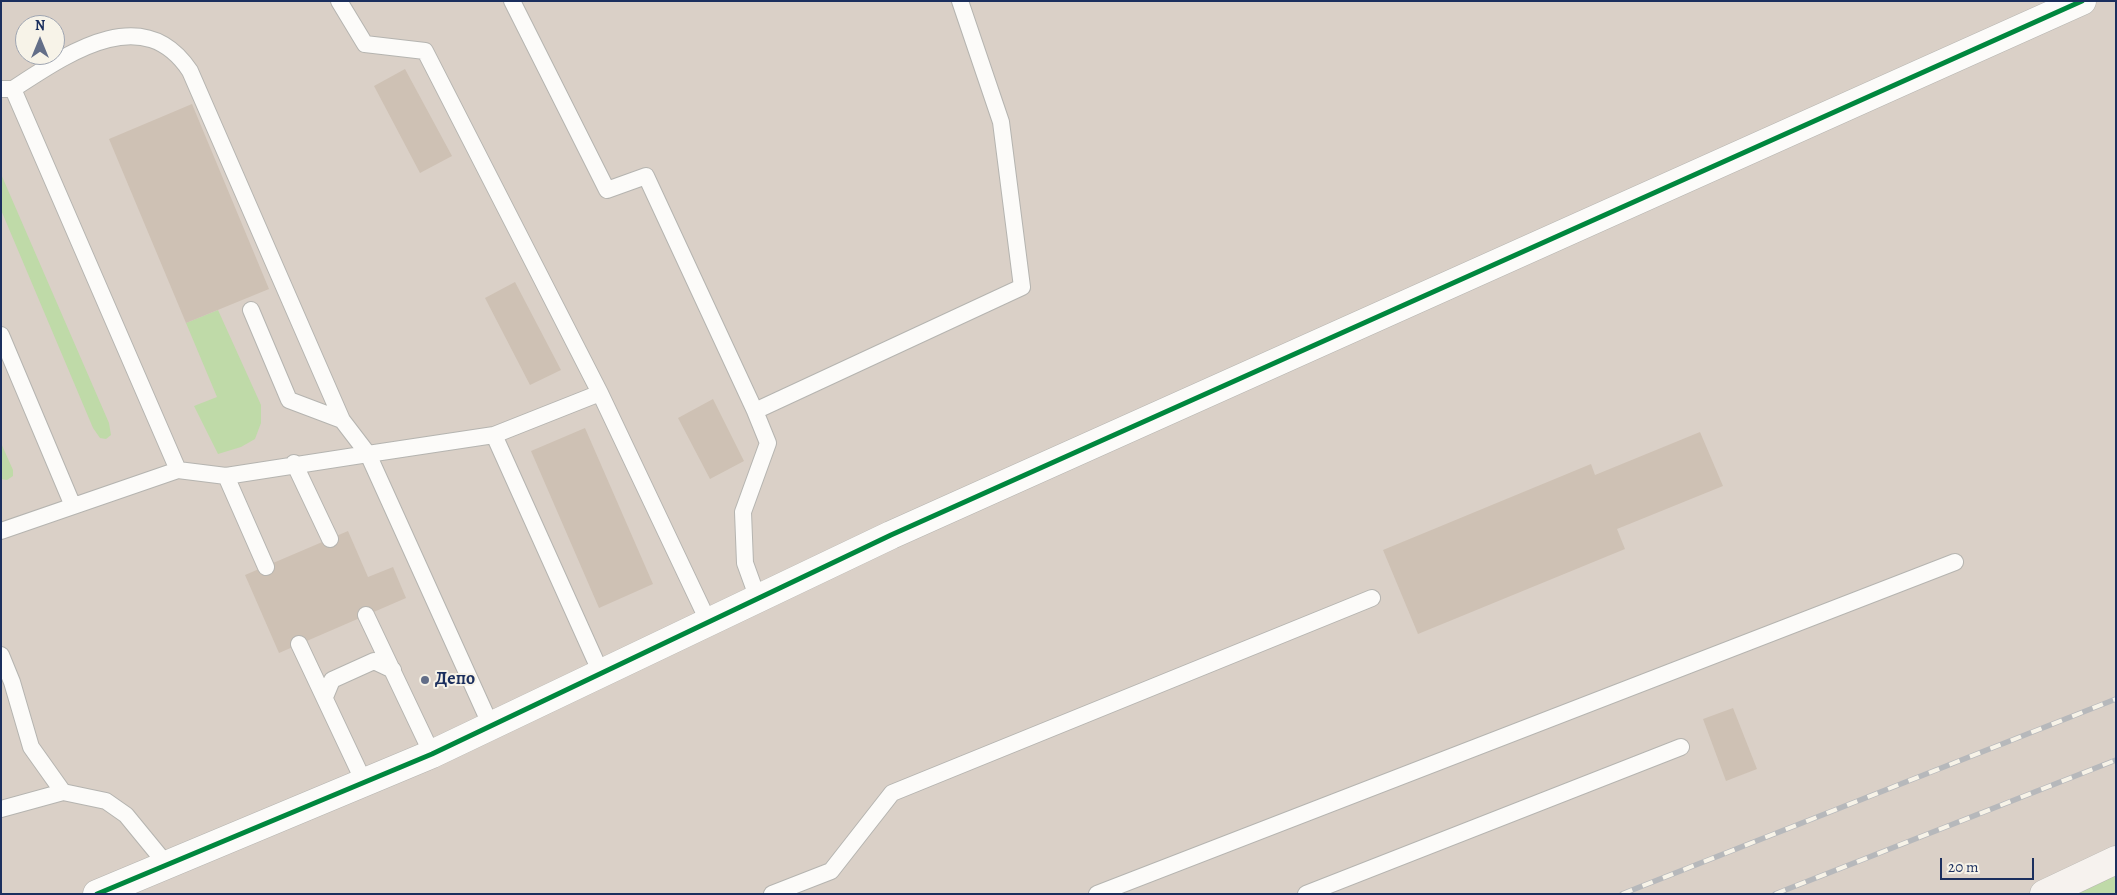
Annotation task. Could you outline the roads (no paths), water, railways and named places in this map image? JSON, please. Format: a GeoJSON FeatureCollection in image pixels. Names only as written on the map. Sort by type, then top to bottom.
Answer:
{"type":"FeatureCollection","features":[{"type":"Feature","properties":{"kind":"main road"},"geometry":{"type":"LineString","coordinates":[[2044,894],[2116,860]]}},
{"type":"Feature","properties":{"kind":"street"},"geometry":{"type":"LineString","coordinates":[[97,894],[432,754],[909,527],[2082,1]]}},
{"type":"Feature","properties":{"kind":"lane"},"geometry":{"type":"LineString","coordinates":[[339,1],[365,44],[425,51],[600,393],[709,623]]}},
{"type":"Feature","properties":{"kind":"lane"},"geometry":{"type":"LineString","coordinates":[[512,1],[607,190],[646,176],[755,411],[768,443],[743,512],[745,564],[758,600]]}},
{"type":"Feature","properties":{"kind":"lane"},"geometry":{"type":"LineString","coordinates":[[755,411],[1022,287],[1001,122],[960,1]]}},
{"type":"Feature","properties":{"kind":"lane"},"geometry":{"type":"LineString","coordinates":[[178,470],[7,89],[80,46],[104,35],[130,31],[145,33],[165,40],[182,56],[190,71],[342,420],[368,454],[491,726]]}},
{"type":"Feature","properties":{"kind":"lane"},"geometry":{"type":"LineString","coordinates":[[251,310],[290,400],[342,420]]}},
{"type":"Feature","properties":{"kind":"lane"},"geometry":{"type":"LineString","coordinates":[[1,336],[73,506]]}},
{"type":"Feature","properties":{"kind":"lane"},"geometry":{"type":"LineString","coordinates":[[1,531],[178,470],[226,476],[294,463],[494,435],[600,393]]}},
{"type":"Feature","properties":{"kind":"lane"},"geometry":{"type":"LineString","coordinates":[[494,435],[601,674]]}},
{"type":"Feature","properties":{"kind":"lane"},"geometry":{"type":"LineString","coordinates":[[294,463],[330,539]]}},
{"type":"Feature","properties":{"kind":"lane"},"geometry":{"type":"LineString","coordinates":[[226,476],[266,567]]}},
{"type":"Feature","properties":{"kind":"lane"},"geometry":{"type":"LineString","coordinates":[[1097,894],[1955,562]]}},
{"type":"Feature","properties":{"kind":"lane"},"geometry":{"type":"LineString","coordinates":[[772,894],[831,872],[892,793],[1372,598]]}},
{"type":"Feature","properties":{"kind":"lane"},"geometry":{"type":"LineString","coordinates":[[366,615],[432,754]]}},
{"type":"Feature","properties":{"kind":"lane"},"geometry":{"type":"LineString","coordinates":[[299,644],[364,782]]}},
{"type":"Feature","properties":{"kind":"lane"},"geometry":{"type":"LineString","coordinates":[[1,655],[12,682],[31,747],[63,792]]}},
{"type":"Feature","properties":{"kind":"lane"},"geometry":{"type":"LineString","coordinates":[[325,697],[332,680],[374,662],[393,670]]}},
{"type":"Feature","properties":{"kind":"lane"},"geometry":{"type":"LineString","coordinates":[[1306,894],[1681,747]]}},
{"type":"Feature","properties":{"kind":"lane"},"geometry":{"type":"LineString","coordinates":[[1,809],[63,792],[106,801],[126,815],[167,865]]}},
{"type":"Feature","properties":{"kind":"railway"},"geometry":{"type":"LineString","coordinates":[[1622,894],[2116,699]]}},
{"type":"Feature","properties":{"kind":"railway"},"geometry":{"type":"LineString","coordinates":[[1775,894],[2116,760]]}},
{"type":"Feature","properties":{"kind":"place","name":"Депо"},"geometry":{"type":"Point","coordinates":[425,680]}}]}
